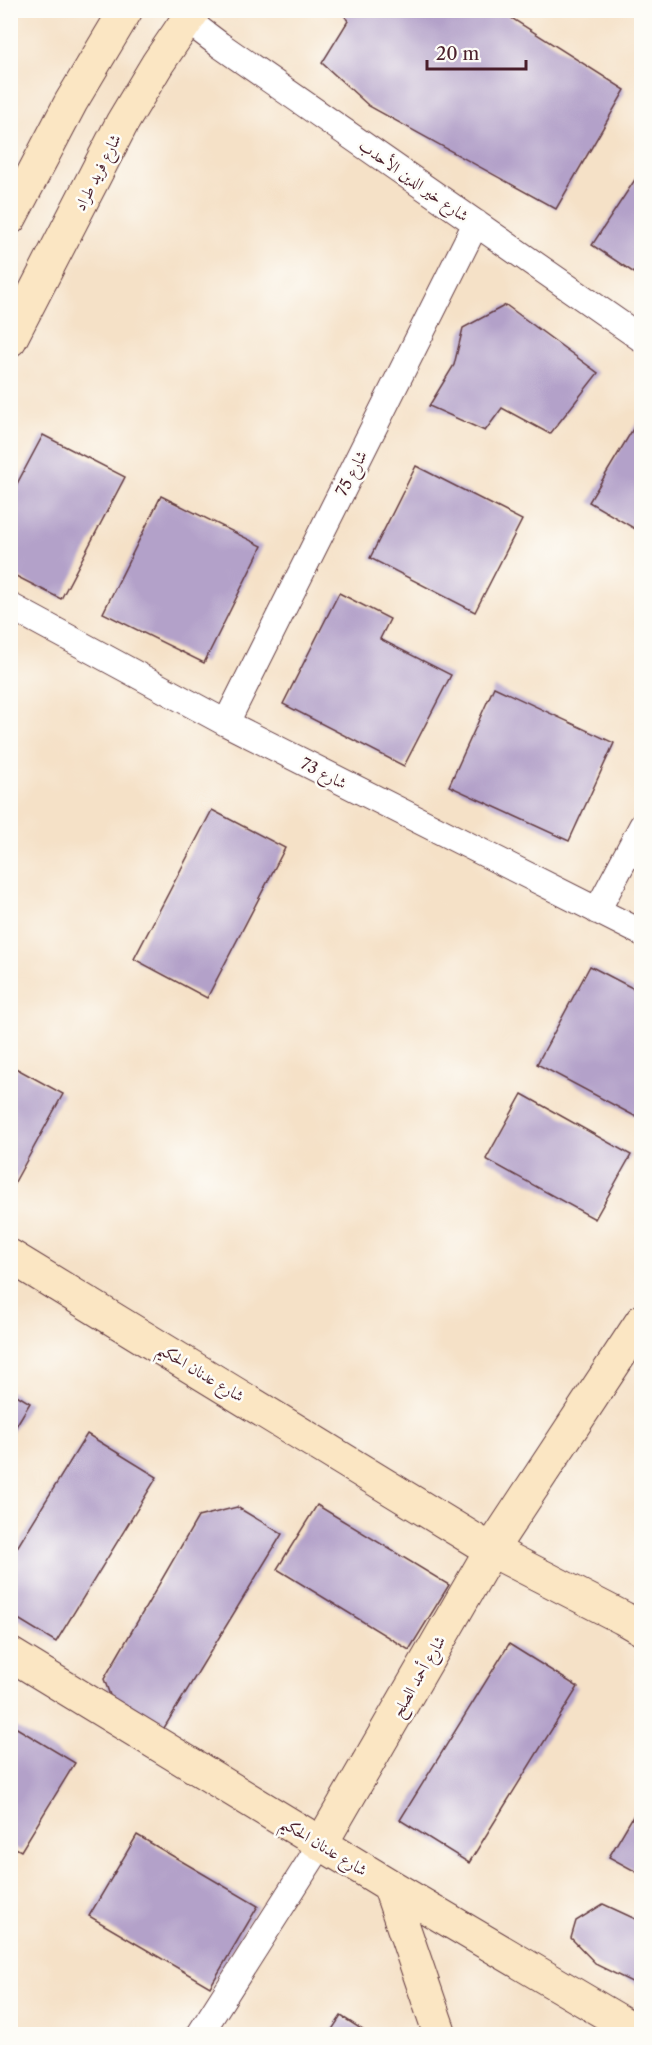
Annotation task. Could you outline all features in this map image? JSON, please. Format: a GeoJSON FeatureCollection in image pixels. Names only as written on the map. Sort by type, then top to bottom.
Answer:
{"type":"FeatureCollection","features":[{"type":"Feature","properties":{"kind":"street"},"geometry":{"type":"LineString","coordinates":[[10,219],[71,102],[126,10]]}},
{"type":"Feature","properties":{"kind":"street","name":"شارع خير الدين الأحدب"},"geometry":{"type":"LineString","coordinates":[[190,15],[219,45],[642,339]]}},
{"type":"Feature","properties":{"kind":"street","name":"شارع فريد طراد"},"geometry":{"type":"LineString","coordinates":[[10,340],[122,123],[190,15]]}},
{"type":"Feature","properties":{"kind":"street","name":"شارع 75"},"geometry":{"type":"LineString","coordinates":[[226,723],[476,223]]}},
{"type":"Feature","properties":{"kind":"street","name":"شارع 73"},"geometry":{"type":"LineString","coordinates":[[10,606],[226,723],[642,933]]}},
{"type":"Feature","properties":{"kind":"street"},"geometry":{"type":"LineString","coordinates":[[597,911],[642,826]]}},
{"type":"Feature","properties":{"kind":"street","name":"شارع عدنان الحكيم"},"geometry":{"type":"LineString","coordinates":[[10,1256],[491,1550],[635,1620]]}},
{"type":"Feature","properties":{"kind":"street","name":"شارع أحمد الصلح"},"geometry":{"type":"LineString","coordinates":[[200,2034],[321,1844],[491,1550],[642,1321]]}},
{"type":"Feature","properties":{"kind":"street","name":"شارع عدنان الحكيم"},"geometry":{"type":"LineString","coordinates":[[10,1654],[321,1844],[640,2034]]}},
{"type":"Feature","properties":{"kind":"street"},"geometry":{"type":"LineString","coordinates":[[389,1885],[440,2034]]}},
{"type":"Feature","properties":{"kind":"building"},"geometry":{"type":"Polygon","coordinates":[[[341,10],[499,10],[625,90],[556,209],[369,106],[322,63],[348,21],[341,10]]]}},
{"type":"Feature","properties":{"kind":"building"},"geometry":{"type":"Polygon","coordinates":[[[642,169],[642,278],[592,245],[642,169]]]}},
{"type":"Feature","properties":{"kind":"building"},"geometry":{"type":"Polygon","coordinates":[[[506,305],[598,373],[550,434],[502,408],[485,431],[429,406],[454,365],[463,328],[506,305]]]}},
{"type":"Feature","properties":{"kind":"building"},"geometry":{"type":"Polygon","coordinates":[[[642,414],[642,533],[589,502],[642,414]]]}},
{"type":"Feature","properties":{"kind":"building"},"geometry":{"type":"Polygon","coordinates":[[[43,435],[125,477],[61,599],[10,573],[10,497],[43,435]]]}},
{"type":"Feature","properties":{"kind":"building"},"geometry":{"type":"Polygon","coordinates":[[[416,466],[522,520],[475,612],[370,558],[416,466]]]}},
{"type":"Feature","properties":{"kind":"building"},"geometry":{"type":"Polygon","coordinates":[[[161,496],[262,546],[204,663],[103,613],[161,496]]]}},
{"type":"Feature","properties":{"kind":"building"},"geometry":{"type":"Polygon","coordinates":[[[339,593],[390,619],[380,639],[451,675],[404,766],[283,704],[339,593]]]}},
{"type":"Feature","properties":{"kind":"building"},"geometry":{"type":"Polygon","coordinates":[[[494,687],[614,743],[569,841],[449,786],[494,687]]]}},
{"type":"Feature","properties":{"kind":"building"},"geometry":{"type":"Polygon","coordinates":[[[212,810],[285,848],[207,998],[134,959],[212,810]]]}},
{"type":"Feature","properties":{"kind":"building"},"geometry":{"type":"Polygon","coordinates":[[[590,966],[642,993],[642,1120],[537,1064],[590,966]]]}},
{"type":"Feature","properties":{"kind":"building"},"geometry":{"type":"Polygon","coordinates":[[[10,1065],[63,1094],[10,1191],[10,1065]]]}},
{"type":"Feature","properties":{"kind":"building"},"geometry":{"type":"Polygon","coordinates":[[[522,1094],[631,1155],[595,1219],[486,1159],[522,1094]]]}},
{"type":"Feature","properties":{"kind":"building"},"geometry":{"type":"Polygon","coordinates":[[[10,1391],[30,1403],[10,1436],[10,1391]]]}},
{"type":"Feature","properties":{"kind":"building"},"geometry":{"type":"Polygon","coordinates":[[[87,1434],[157,1477],[56,1642],[10,1614],[10,1559],[87,1434]]]}},
{"type":"Feature","properties":{"kind":"building"},"geometry":{"type":"Polygon","coordinates":[[[317,1505],[449,1585],[409,1650],[277,1569],[317,1505]]]}},
{"type":"Feature","properties":{"kind":"building"},"geometry":{"type":"Polygon","coordinates":[[[237,1507],[282,1534],[161,1733],[114,1706],[104,1679],[198,1517],[237,1507]]]}},
{"type":"Feature","properties":{"kind":"building"},"geometry":{"type":"Polygon","coordinates":[[[509,1644],[578,1687],[469,1863],[400,1820],[509,1644]]]}},
{"type":"Feature","properties":{"kind":"building"},"geometry":{"type":"Polygon","coordinates":[[[10,1724],[75,1763],[21,1851],[10,1845],[10,1724]]]}},
{"type":"Feature","properties":{"kind":"building"},"geometry":{"type":"Polygon","coordinates":[[[642,1801],[642,1875],[609,1857],[642,1801]]]}},
{"type":"Feature","properties":{"kind":"building"},"geometry":{"type":"Polygon","coordinates":[[[137,1835],[258,1906],[210,1987],[89,1916],[137,1835]]]}},
{"type":"Feature","properties":{"kind":"building"},"geometry":{"type":"Polygon","coordinates":[[[603,1904],[642,1922],[642,1987],[597,1965],[571,1938],[576,1921],[603,1904]]]}},
{"type":"Feature","properties":{"kind":"building"},"geometry":{"type":"Polygon","coordinates":[[[341,2016],[369,2034],[329,2034],[341,2016]]]}}]}
